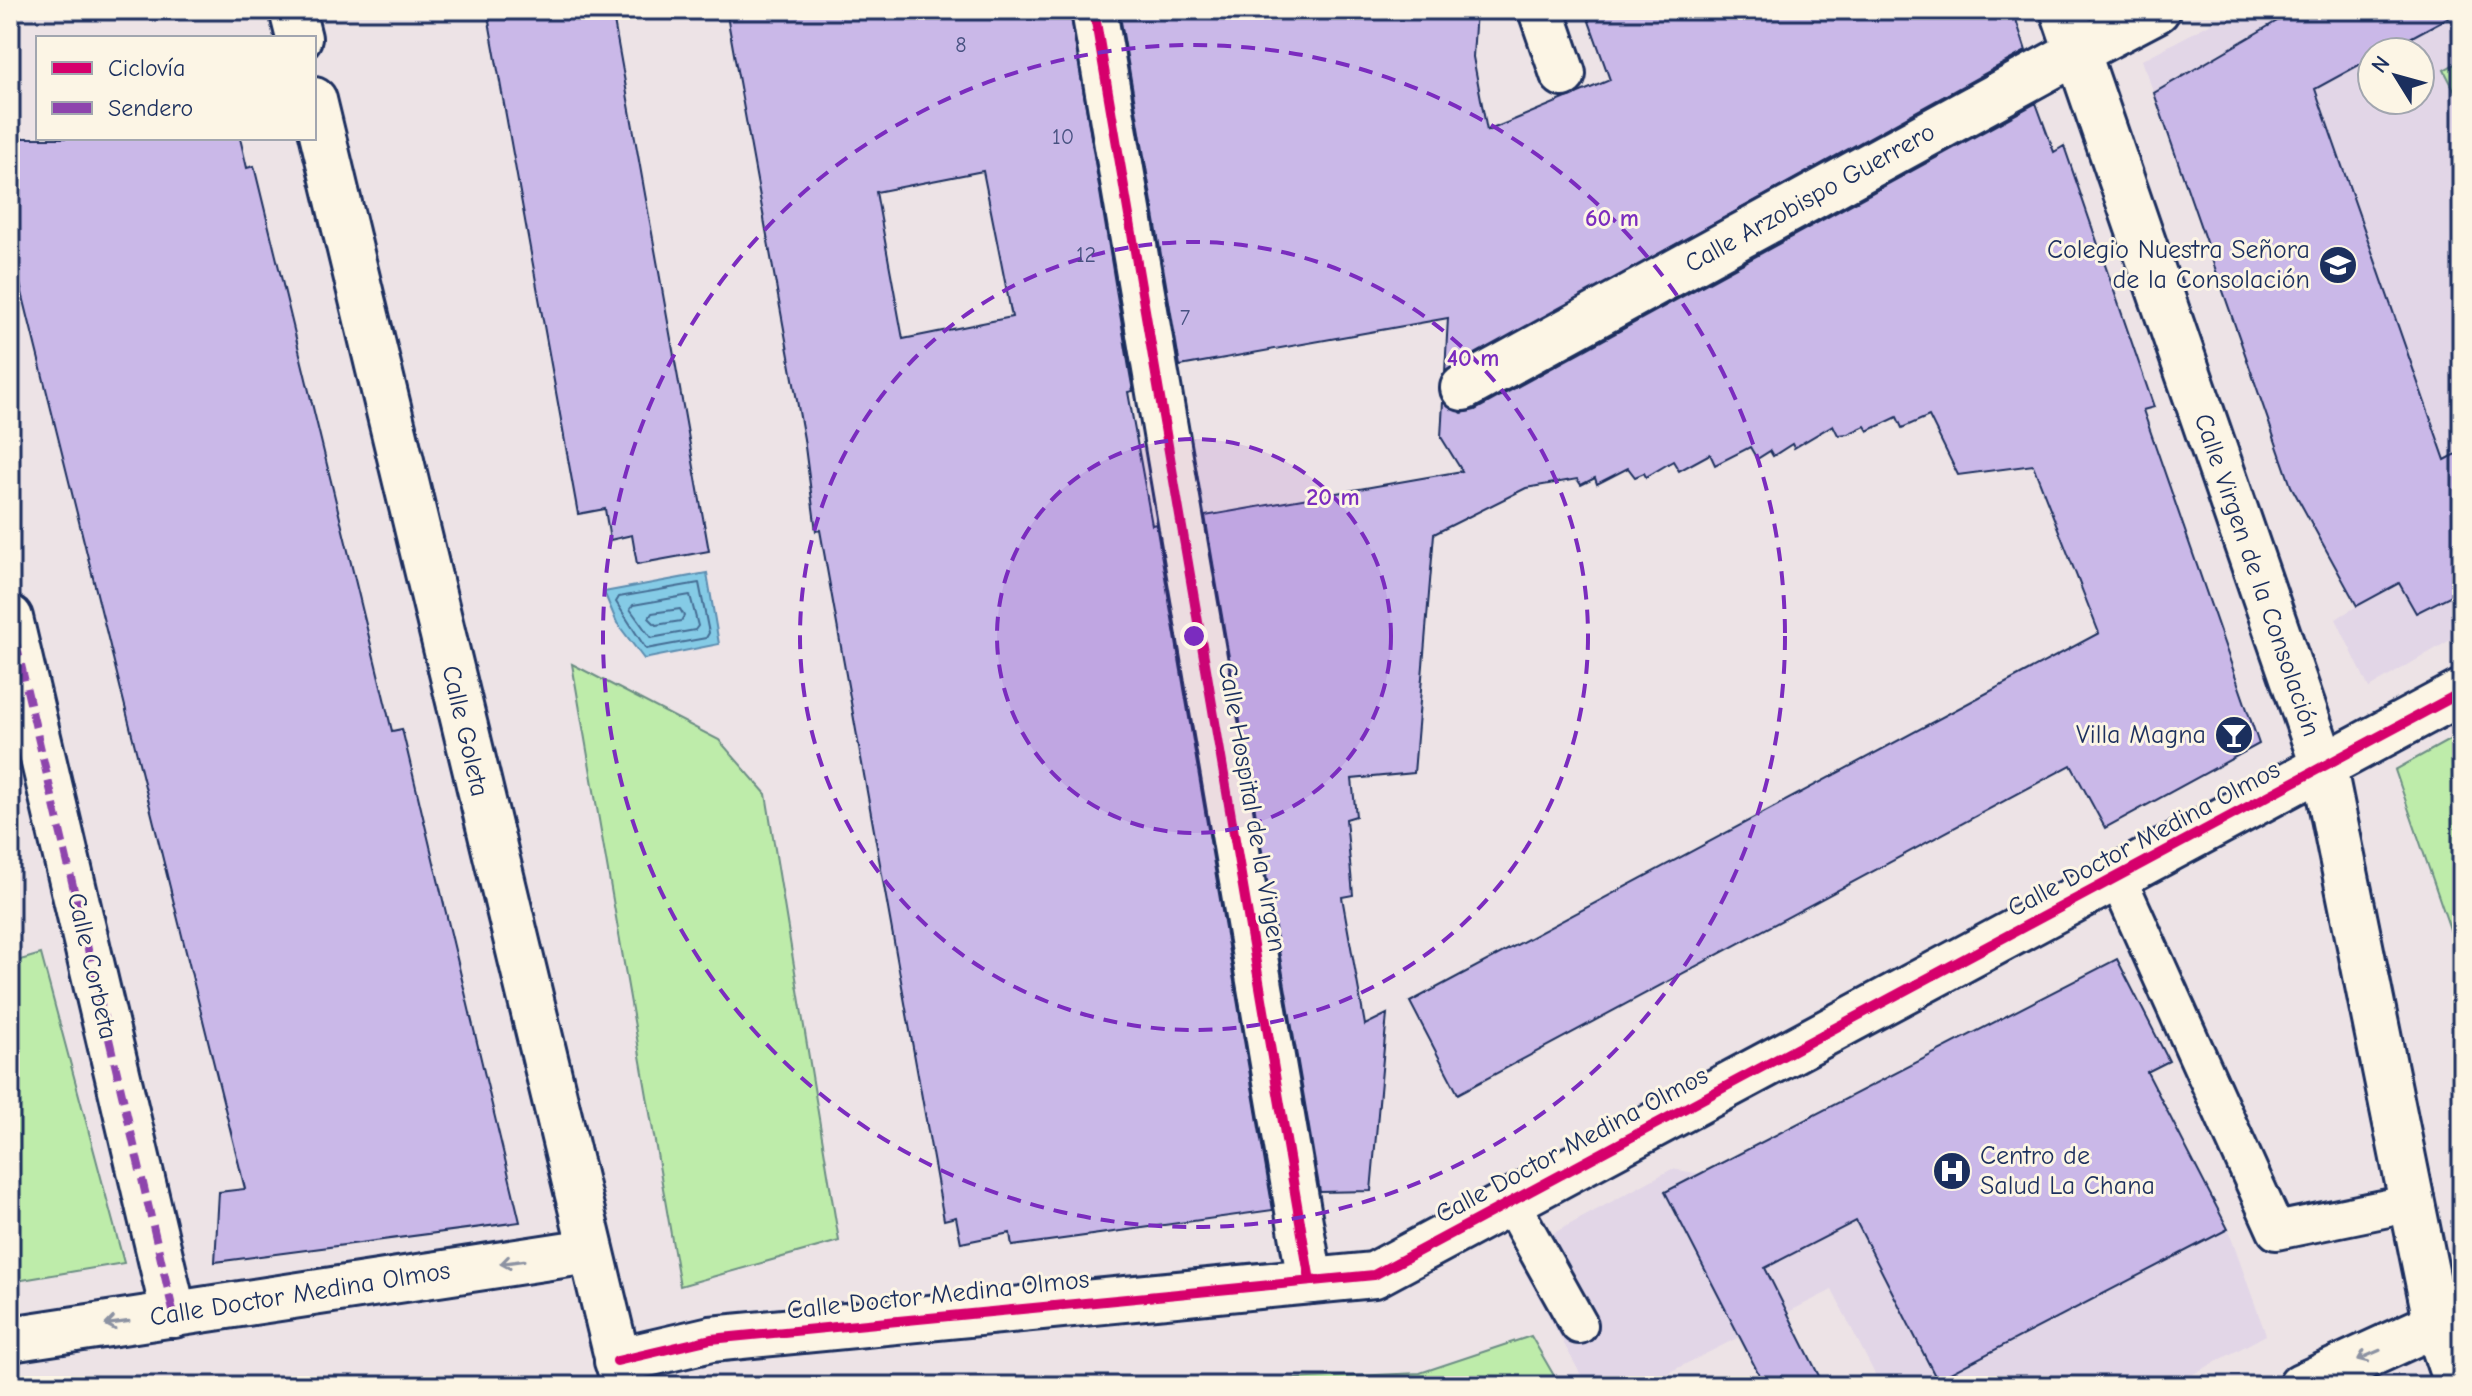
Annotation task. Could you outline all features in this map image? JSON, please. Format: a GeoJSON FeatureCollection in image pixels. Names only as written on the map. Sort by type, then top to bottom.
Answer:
{"type":"FeatureCollection","features":[{"type":"Feature","properties":{"kind":"street"},"geometry":{"type":"LineString","coordinates":[[292,10],[298,36]]}},
{"type":"Feature","properties":{"kind":"street","name":"Calle Hospital de la Virgen"},"geometry":{"type":"LineString","coordinates":[[1094,10],[1310,1281]]}},
{"type":"Feature","properties":{"kind":"street"},"geometry":{"type":"LineString","coordinates":[[1541,10],[1563,74]]}},
{"type":"Feature","properties":{"kind":"street","name":"Calle Virgen de la Consolación"},"geometry":{"type":"LineString","coordinates":[[2063,10],[2324,768],[2412,1203],[2450,1319],[2457,1386]]}},
{"type":"Feature","properties":{"kind":"street","name":"Calle Arzobispo Guerrero"},"geometry":{"type":"LineString","coordinates":[[1463,388],[2157,10]]}},
{"type":"Feature","properties":{"kind":"street","name":"Calle Goleta"},"geometry":{"type":"LineString","coordinates":[[316,108],[621,1374]]}},
{"type":"Feature","properties":{"kind":"street","name":"Calle Corbeta"},"geometry":{"type":"LineString","coordinates":[[10,618],[174,1315]]}},
{"type":"Feature","properties":{"kind":"street","name":"Calle Doctor Medina Olmos"},"geometry":{"type":"LineString","coordinates":[[621,1374],[711,1339],[1374,1275],[2462,692]]}},
{"type":"Feature","properties":{"kind":"street","name":"Calle Doctor Medina Olmos"},"geometry":{"type":"LineString","coordinates":[[10,1339],[589,1251]]}},
{"type":"Feature","properties":{"kind":"street"},"geometry":{"type":"LineString","coordinates":[[2301,1386],[2450,1319]]}},
{"type":"Feature","properties":{"kind":"lane"},"geometry":{"type":"LineString","coordinates":[[2118,879],[2276,1231],[2412,1203]]}},
{"type":"Feature","properties":{"kind":"lane"},"geometry":{"type":"LineString","coordinates":[[1511,1203],[1579,1325]]}},
{"type":"Feature","properties":{"kind":"shaded area","name":"Colegio Nuestra Señora de la Consolación"},"geometry":{"type":"Polygon","coordinates":[[[2236,10],[2462,10],[2462,633],[2369,688],[2336,619],[2357,606],[2297,497],[2142,60],[2236,10]]]}},
{"type":"Feature","properties":{"kind":"shaded area","name":"Centro de Salud La Chana"},"geometry":{"type":"Polygon","coordinates":[[[2117,959],[2169,1061],[2147,1072],[2228,1229],[2266,1335],[2171,1386],[1881,1386],[1832,1290],[1642,1386],[1587,1386],[1515,1254],[1672,1169],[1701,1174],[2117,959]]]}},
{"type":"Feature","properties":{"kind":"green space"},"geometry":{"type":"Polygon","coordinates":[[[2462,60],[2462,105],[2444,70],[2462,60]]]}},
{"type":"Feature","properties":{"kind":"green space"},"geometry":{"type":"Polygon","coordinates":[[[572,664],[719,740],[766,794],[839,1241],[680,1286],[572,664]]]}},
{"type":"Feature","properties":{"kind":"green space"},"geometry":{"type":"Polygon","coordinates":[[[2462,733],[2462,964],[2395,770],[2462,733]]]}},
{"type":"Feature","properties":{"kind":"green space"},"geometry":{"type":"Polygon","coordinates":[[[41,954],[124,1263],[10,1282],[10,963],[41,954]]]}},
{"type":"Feature","properties":{"kind":"green space"},"geometry":{"type":"Polygon","coordinates":[[[1531,1336],[1560,1386],[1135,1386],[1420,1373],[1531,1336]]]}},
{"type":"Feature","properties":{"kind":"water"},"geometry":{"type":"Polygon","coordinates":[[[707,573],[719,644],[644,659],[617,623],[604,592],[707,573]]]}},
{"type":"Feature","properties":{"kind":"building"},"geometry":{"type":"Polygon","coordinates":[[[487,10],[612,10],[709,551],[637,564],[632,535],[610,540],[605,509],[578,514],[487,10]]]}},
{"type":"Feature","properties":{"kind":"building"},"geometry":{"type":"Polygon","coordinates":[[[726,10],[1070,10],[1133,391],[1128,392],[1152,525],[1156,524],[1273,1210],[1012,1246],[1010,1233],[961,1243],[956,1217],[944,1220],[820,530],[816,531],[804,439],[726,10]],[[983,171],[876,192],[903,339],[1012,317],[983,171]]]}},
{"type":"Feature","properties":{"kind":"building"},"geometry":{"type":"Polygon","coordinates":[[[1119,10],[1476,10],[1473,57],[1487,131],[1610,80],[1585,10],[2013,10],[2026,51],[1445,372],[1448,318],[1180,366],[1119,10]]]}},
{"type":"Feature","properties":{"kind":"building","name":"Colegio Nuestra Señora de la Consolación"},"geometry":{"type":"Polygon","coordinates":[[[2296,10],[2462,10],[2414,36],[2356,36],[2356,67],[2315,89],[2445,460],[2462,451],[2462,590],[2416,613],[2399,583],[2357,606],[2291,486],[2154,93],[2296,10]]]}},
{"type":"Feature","properties":{"kind":"building"},"geometry":{"type":"Polygon","coordinates":[[[2036,103],[2054,152],[2064,146],[2154,407],[2143,410],[2259,744],[2105,828],[2071,765],[1458,1094],[1410,1002],[2099,633],[2033,465],[1958,475],[1929,416],[1902,428],[1897,417],[1868,431],[1865,426],[1838,435],[1833,425],[1794,448],[1792,444],[1773,456],[1770,451],[1757,459],[1750,447],[1715,465],[1710,454],[1679,471],[1673,461],[1646,477],[1644,473],[1635,477],[1628,468],[1597,484],[1595,478],[1581,485],[1577,479],[1526,488],[1434,534],[1414,773],[1352,779],[1356,816],[1346,819],[1353,895],[1342,897],[1365,1025],[1387,1014],[1371,1191],[1320,1192],[1205,516],[1462,471],[1441,437],[1443,402],[1462,413],[1475,410],[2036,103]]]}},
{"type":"Feature","properties":{"kind":"building"},"geometry":{"type":"Polygon","coordinates":[[[10,138],[240,140],[247,168],[254,166],[392,731],[402,729],[520,1222],[215,1262],[219,1192],[245,1189],[10,244],[10,138]]]}},
{"type":"Feature","properties":{"kind":"building","name":"Centro de Salud La Chana"},"geometry":{"type":"Polygon","coordinates":[[[2117,959],[2169,1061],[2147,1072],[2228,1229],[1937,1380],[1856,1221],[1765,1268],[1824,1386],[1765,1386],[1665,1192],[2117,959]]]}},
{"type":"Feature","properties":{"kind":"marked path"},"geometry":{"type":"LineString","coordinates":[[10,618],[174,1315]]}},
{"type":"Feature","properties":{"kind":"cycle path"},"geometry":{"type":"LineString","coordinates":[[1094,10],[1310,1281]]}},
{"type":"Feature","properties":{"kind":"cycle path"},"geometry":{"type":"LineString","coordinates":[[617,1361],[711,1339],[1374,1275],[2462,692]]}},
{"type":"Feature","properties":{"kind":"place","name":"Colegio Nuestra Señora de la Consolación"},"geometry":{"type":"Point","coordinates":[2338,265]}},
{"type":"Feature","properties":{"kind":"place","name":"Villa Magna"},"geometry":{"type":"Point","coordinates":[2234,735]}},
{"type":"Feature","properties":{"kind":"place","name":"Centro de Salud La Chana"},"geometry":{"type":"Point","coordinates":[1952,1171]}}]}
